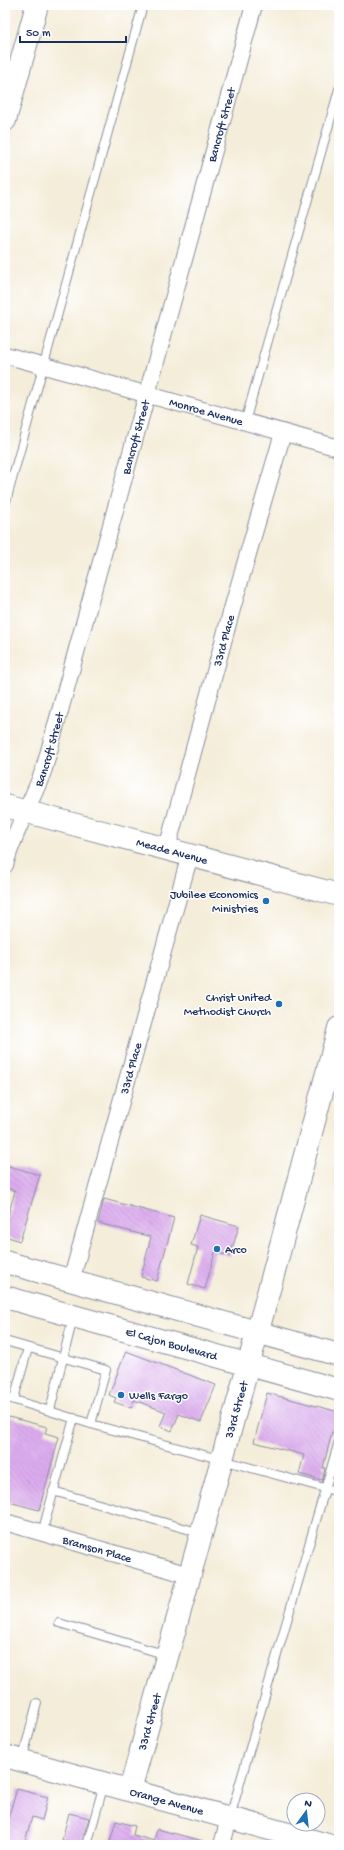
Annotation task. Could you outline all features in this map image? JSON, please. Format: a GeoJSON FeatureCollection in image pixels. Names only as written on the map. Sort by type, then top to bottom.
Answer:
{"type":"FeatureCollection","features":[{"type":"Feature","properties":{"kind":"street"},"geometry":{"type":"LineString","coordinates":[[5,120],[37,5]]}},
{"type":"Feature","properties":{"kind":"street","name":"Bancroft Street"},"geometry":{"type":"LineString","coordinates":[[5,865],[16,830],[15,808],[36,791],[44,769],[254,5]]}},
{"type":"Feature","properties":{"kind":"street","name":"Monroe Avenue"},"geometry":{"type":"LineString","coordinates":[[5,355],[339,448]]}},
{"type":"Feature","properties":{"kind":"street","name":"33rd Place"},"geometry":{"type":"LineString","coordinates":[[167,848],[232,609],[283,432]]}},
{"type":"Feature","properties":{"kind":"street","name":"Meade Avenue"},"geometry":{"type":"LineString","coordinates":[[15,808],[339,895]]}},
{"type":"Feature","properties":{"kind":"street","name":"33rd Place"},"geometry":{"type":"LineString","coordinates":[[71,1281],[190,855]]}},
{"type":"Feature","properties":{"kind":"street","name":"33rd Street"},"geometry":{"type":"LineString","coordinates":[[130,1790],[248,1365],[339,1028]]}},
{"type":"Feature","properties":{"kind":"street"},"geometry":{"type":"LineString","coordinates":[[5,1262],[339,1355]]}},
{"type":"Feature","properties":{"kind":"street","name":"El Cajon Boulevard"},"geometry":{"type":"LineString","coordinates":[[5,1297],[339,1390]]}},
{"type":"Feature","properties":{"kind":"street","name":"Bramson Place"},"geometry":{"type":"LineString","coordinates":[[5,1522],[189,1575]]}},
{"type":"Feature","properties":{"kind":"street","name":"Orange Avenue"},"geometry":{"type":"LineString","coordinates":[[13,1758],[328,1845]]}},
{"type":"Feature","properties":{"kind":"street"},"geometry":{"type":"LineString","coordinates":[[222,1845],[229,1818]]}},
{"type":"Feature","properties":{"kind":"lane"},"geometry":{"type":"LineString","coordinates":[[5,506],[143,5]]}},
{"type":"Feature","properties":{"kind":"lane"},"geometry":{"type":"LineString","coordinates":[[245,422],[339,89]]}},
{"type":"Feature","properties":{"kind":"lane"},"geometry":{"type":"LineString","coordinates":[[50,1410],[74,1317]]}},
{"type":"Feature","properties":{"kind":"lane"},"geometry":{"type":"LineString","coordinates":[[5,1341],[106,1370],[91,1424]]}},
{"type":"Feature","properties":{"kind":"lane"},"geometry":{"type":"LineString","coordinates":[[14,1399],[28,1348]]}},
{"type":"Feature","properties":{"kind":"lane"},"geometry":{"type":"LineString","coordinates":[[5,1396],[91,1424],[339,1492]]}},
{"type":"Feature","properties":{"kind":"lane"},"geometry":{"type":"LineString","coordinates":[[42,1533],[74,1418]]}},
{"type":"Feature","properties":{"kind":"lane"},"geometry":{"type":"LineString","coordinates":[[229,1818],[339,1441]]}},
{"type":"Feature","properties":{"kind":"lane"},"geometry":{"type":"LineString","coordinates":[[53,1491],[201,1533]]}},
{"type":"Feature","properties":{"kind":"lane"},"geometry":{"type":"LineString","coordinates":[[59,1623],[167,1655]]}},
{"type":"Feature","properties":{"kind":"lane"},"geometry":{"type":"LineString","coordinates":[[13,1758],[37,1703]]}},
{"type":"Feature","properties":{"kind":"lane"},"geometry":{"type":"LineString","coordinates":[[87,1845],[104,1783]]}},
{"type":"Feature","properties":{"kind":"building"},"geometry":{"type":"Polygon","coordinates":[[[5,1165],[40,1175],[20,1241],[5,1236],[5,1227],[15,1191],[5,1188],[5,1165]]]}},
{"type":"Feature","properties":{"kind":"building"},"geometry":{"type":"Polygon","coordinates":[[[104,1199],[174,1218],[157,1281],[141,1277],[151,1237],[98,1223],[104,1199]]]}},
{"type":"Feature","properties":{"kind":"building"},"geometry":{"type":"Polygon","coordinates":[[[200,1215],[239,1226],[230,1256],[215,1252],[205,1289],[188,1284],[198,1247],[191,1245],[200,1215]]]}},
{"type":"Feature","properties":{"kind":"building"},"geometry":{"type":"Polygon","coordinates":[[[126,1351],[216,1385],[201,1422],[179,1414],[172,1431],[160,1426],[166,1412],[134,1400],[131,1408],[114,1402],[116,1398],[109,1395],[126,1351]]]}},
{"type":"Feature","properties":{"kind":"building"},"geometry":{"type":"Polygon","coordinates":[[[267,1393],[339,1412],[339,1427],[337,1434],[332,1432],[323,1468],[325,1468],[322,1480],[299,1474],[304,1455],[254,1442],[267,1393]]]}},
{"type":"Feature","properties":{"kind":"building"},"geometry":{"type":"Polygon","coordinates":[[[5,1416],[47,1427],[45,1433],[59,1437],[39,1510],[5,1501],[5,1416]]]}},
{"type":"Feature","properties":{"kind":"building"},"geometry":{"type":"Polygon","coordinates":[[[17,1789],[48,1797],[42,1820],[32,1817],[24,1845],[5,1845],[5,1828],[17,1789]]]}},
{"type":"Feature","properties":{"kind":"building"},"geometry":{"type":"Polygon","coordinates":[[[69,1813],[89,1818],[81,1845],[62,1840],[69,1813]]]}},
{"type":"Feature","properties":{"kind":"building"},"geometry":{"type":"Polygon","coordinates":[[[116,1821],[135,1826],[133,1835],[154,1841],[157,1829],[203,1841],[202,1845],[109,1845],[116,1821]]]}},
{"type":"Feature","properties":{"kind":"place","name":"Jubilee Economics Ministries"},"geometry":{"type":"Point","coordinates":[266,901]}},
{"type":"Feature","properties":{"kind":"place","name":"Christ United Methodist Church"},"geometry":{"type":"Point","coordinates":[279,1004]}},
{"type":"Feature","properties":{"kind":"place","name":"Arco"},"geometry":{"type":"Point","coordinates":[217,1249]}},
{"type":"Feature","properties":{"kind":"place","name":"Wells Fargo"},"geometry":{"type":"Point","coordinates":[121,1395]}}]}
